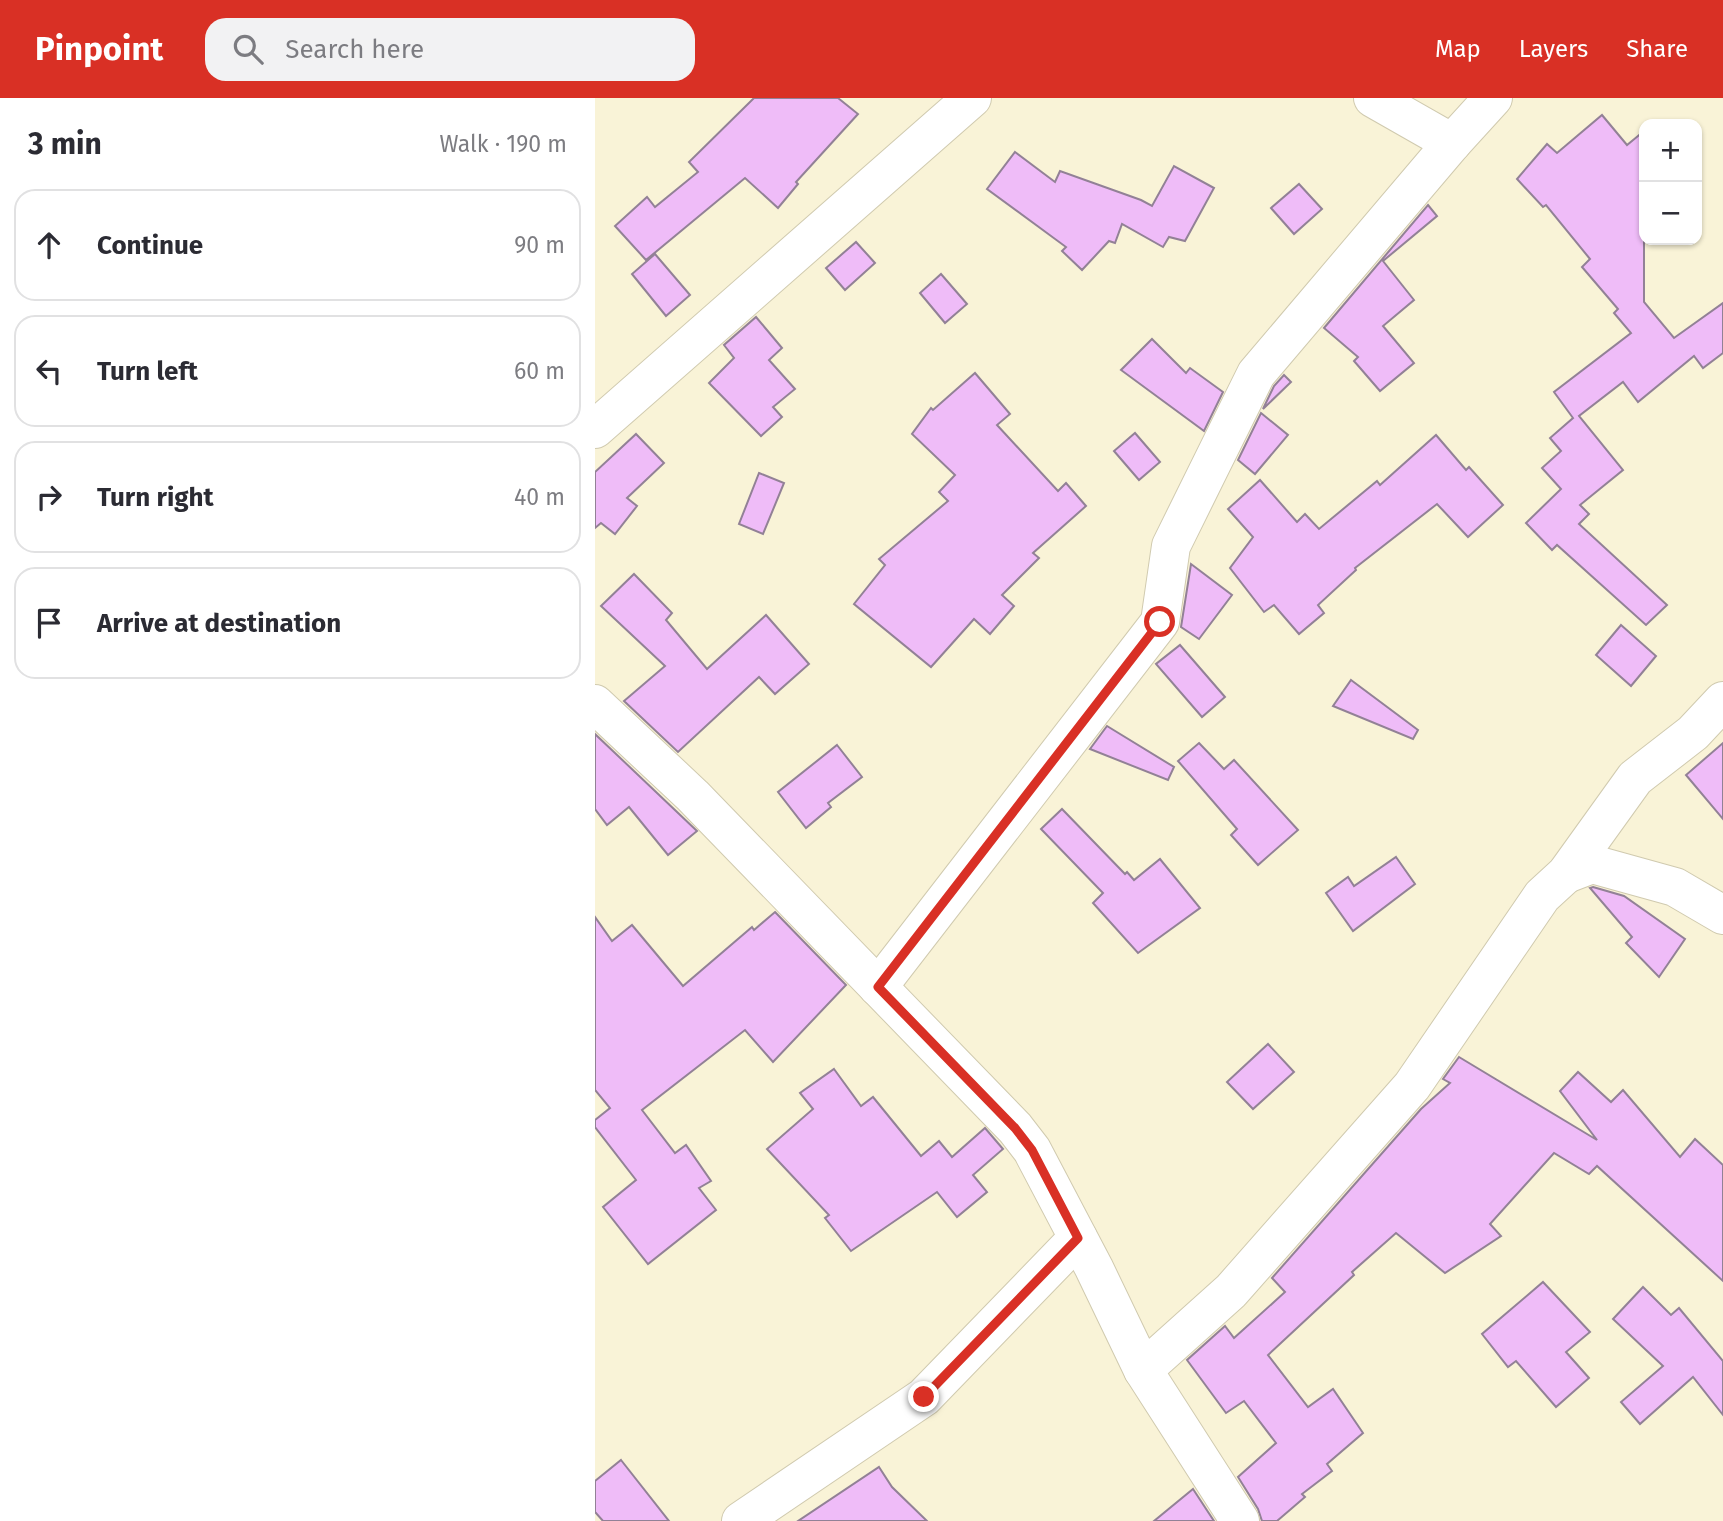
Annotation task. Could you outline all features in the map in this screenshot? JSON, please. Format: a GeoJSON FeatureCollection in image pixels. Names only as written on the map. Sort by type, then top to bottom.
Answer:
{"type":"FeatureCollection","features":[{"type":"Feature","properties":{"kind":"street"},"geometry":{"type":"LineString","coordinates":[[595,429],[972,98]]}},
{"type":"Feature","properties":{"kind":"street"},"geometry":{"type":"LineString","coordinates":[[1373,98],[1452,143]]}},
{"type":"Feature","properties":{"kind":"street"},"geometry":{"type":"LineString","coordinates":[[878,987],[1160,622],[1171,546],[1256,374],[1493,98]]}},
{"type":"Feature","properties":{"kind":"street"},"geometry":{"type":"LineString","coordinates":[[1143,1370],[1231,1291],[1412,1086],[1542,896],[1566,874],[1635,778],[1693,733],[1723,701]]}},
{"type":"Feature","properties":{"kind":"street"},"geometry":{"type":"LineString","coordinates":[[595,704],[693,796],[1015,1128],[1032,1150],[1143,1370],[1240,1521]]}},
{"type":"Feature","properties":{"kind":"street"},"geometry":{"type":"LineString","coordinates":[[1566,874],[1592,864],[1675,887],[1723,915]]}},
{"type":"Feature","properties":{"kind":"street"},"geometry":{"type":"LineString","coordinates":[[741,1521],[924,1397],[1078,1238]]}},
{"type":"Feature","properties":{"kind":"building"},"geometry":{"type":"Polygon","coordinates":[[[754,98],[838,98],[858,114],[796,182],[798,184],[778,208],[745,178],[646,260],[615,226],[647,197],[655,207],[698,172],[689,162],[754,98]]]}},
{"type":"Feature","properties":{"kind":"building"},"geometry":{"type":"Polygon","coordinates":[[[1602,115],[1627,145],[1639,135],[1639,245],[1644,245],[1644,302],[1674,338],[1723,303],[1723,353],[1703,368],[1694,356],[1638,402],[1623,382],[1579,416],[1623,470],[1580,505],[1589,514],[1579,524],[1667,605],[1646,625],[1557,545],[1552,550],[1526,523],[1561,489],[1542,468],[1561,451],[1550,438],[1573,418],[1554,392],[1631,333],[1614,313],[1618,309],[1582,267],[1590,259],[1546,205],[1543,207],[1517,179],[1547,144],[1557,153],[1602,115]]]}},
{"type":"Feature","properties":{"kind":"building"},"geometry":{"type":"Polygon","coordinates":[[[1015,152],[1055,182],[1060,171],[1152,206],[1174,166],[1214,188],[1185,241],[1169,237],[1163,247],[1122,224],[1115,243],[1109,241],[1082,270],[1062,251],[1066,247],[987,189],[1015,152]]]}},
{"type":"Feature","properties":{"kind":"building"},"geometry":{"type":"Polygon","coordinates":[[[1299,184],[1322,209],[1294,234],[1271,208],[1299,184]]]}},
{"type":"Feature","properties":{"kind":"building"},"geometry":{"type":"Polygon","coordinates":[[[1428,205],[1437,216],[1383,261],[1414,300],[1383,326],[1414,363],[1380,391],[1354,361],[1358,357],[1324,328],[1428,205]]]}},
{"type":"Feature","properties":{"kind":"building"},"geometry":{"type":"Polygon","coordinates":[[[856,242],[875,263],[845,290],[826,268],[856,242]]]}},
{"type":"Feature","properties":{"kind":"building"},"geometry":{"type":"Polygon","coordinates":[[[655,254],[690,295],[666,316],[632,274],[655,254]]]}},
{"type":"Feature","properties":{"kind":"building"},"geometry":{"type":"Polygon","coordinates":[[[941,274],[967,304],[945,323],[920,293],[941,274]]]}},
{"type":"Feature","properties":{"kind":"building"},"geometry":{"type":"Polygon","coordinates":[[[756,317],[782,348],[769,360],[795,389],[773,407],[782,417],[761,436],[709,383],[734,358],[724,345],[756,317]]]}},
{"type":"Feature","properties":{"kind":"building"},"geometry":{"type":"Polygon","coordinates":[[[1152,339],[1186,373],[1190,368],[1223,392],[1204,431],[1121,370],[1152,339]]]}},
{"type":"Feature","properties":{"kind":"building"},"geometry":{"type":"Polygon","coordinates":[[[975,373],[1010,414],[997,425],[1058,491],[1066,483],[1086,506],[1033,553],[1039,558],[1002,595],[1014,606],[990,634],[974,619],[931,667],[854,604],[885,565],[879,559],[948,501],[939,492],[955,475],[912,434],[931,408],[933,410],[975,373]]]}},
{"type":"Feature","properties":{"kind":"building"},"geometry":{"type":"Polygon","coordinates":[[[1284,375],[1291,382],[1263,409],[1274,386],[1284,375]]]}},
{"type":"Feature","properties":{"kind":"building"},"geometry":{"type":"Polygon","coordinates":[[[1261,413],[1288,435],[1255,474],[1238,460],[1261,413]]]}},
{"type":"Feature","properties":{"kind":"building"},"geometry":{"type":"Polygon","coordinates":[[[1135,433],[1160,462],[1139,480],[1114,451],[1135,433]]]}},
{"type":"Feature","properties":{"kind":"building"},"geometry":{"type":"Polygon","coordinates":[[[636,434],[664,463],[627,498],[637,506],[615,534],[601,523],[595,528],[595,472],[636,434]]]}},
{"type":"Feature","properties":{"kind":"building"},"geometry":{"type":"Polygon","coordinates":[[[1436,435],[1466,470],[1469,467],[1503,505],[1468,537],[1437,504],[1355,568],[1356,570],[1318,605],[1324,613],[1299,634],[1274,605],[1264,612],[1230,568],[1253,537],[1228,509],[1260,480],[1297,522],[1305,514],[1319,529],[1377,481],[1380,485],[1436,435]]]}},
{"type":"Feature","properties":{"kind":"building"},"geometry":{"type":"Polygon","coordinates":[[[759,473],[784,483],[763,534],[739,524],[759,473]]]}},
{"type":"Feature","properties":{"kind":"building"},"geometry":{"type":"Polygon","coordinates":[[[1191,564],[1232,595],[1199,639],[1181,627],[1191,564]]]}},
{"type":"Feature","properties":{"kind":"building"},"geometry":{"type":"Polygon","coordinates":[[[634,574],[672,613],[666,620],[707,669],[766,615],[809,664],[775,694],[759,677],[678,752],[624,701],[665,666],[601,606],[634,574]]]}},
{"type":"Feature","properties":{"kind":"building"},"geometry":{"type":"Polygon","coordinates":[[[1621,625],[1656,656],[1631,686],[1596,655],[1621,625]]]}},
{"type":"Feature","properties":{"kind":"building"},"geometry":{"type":"Polygon","coordinates":[[[1180,645],[1225,697],[1202,717],[1156,664],[1180,645]]]}},
{"type":"Feature","properties":{"kind":"building"},"geometry":{"type":"Polygon","coordinates":[[[1351,680],[1418,730],[1413,739],[1333,706],[1351,680]]]}},
{"type":"Feature","properties":{"kind":"building"},"geometry":{"type":"Polygon","coordinates":[[[1107,726],[1174,767],[1168,780],[1090,749],[1107,726]]]}},
{"type":"Feature","properties":{"kind":"building"},"geometry":{"type":"Polygon","coordinates":[[[595,734],[697,831],[668,855],[629,807],[607,825],[595,809],[595,734]]]}},
{"type":"Feature","properties":{"kind":"building"},"geometry":{"type":"Polygon","coordinates":[[[1199,743],[1224,769],[1234,760],[1298,830],[1258,865],[1231,835],[1237,829],[1178,761],[1199,743]]]}},
{"type":"Feature","properties":{"kind":"building"},"geometry":{"type":"Polygon","coordinates":[[[1723,743],[1723,819],[1686,775],[1723,743]]]}},
{"type":"Feature","properties":{"kind":"building"},"geometry":{"type":"Polygon","coordinates":[[[837,745],[862,777],[828,803],[831,807],[806,828],[778,792],[837,745]]]}},
{"type":"Feature","properties":{"kind":"building"},"geometry":{"type":"Polygon","coordinates":[[[1062,809],[1134,880],[1160,859],[1200,908],[1138,953],[1093,903],[1103,893],[1041,829],[1062,809]]]}},
{"type":"Feature","properties":{"kind":"building"},"geometry":{"type":"Polygon","coordinates":[[[1396,857],[1415,884],[1353,931],[1326,893],[1348,877],[1354,886],[1396,857]]]}},
{"type":"Feature","properties":{"kind":"building"},"geometry":{"type":"Polygon","coordinates":[[[1590,888],[1624,896],[1685,939],[1659,977],[1626,943],[1632,937],[1590,888]]]}},
{"type":"Feature","properties":{"kind":"building"},"geometry":{"type":"Polygon","coordinates":[[[775,912],[846,985],[773,1062],[745,1030],[642,1110],[675,1153],[686,1145],[711,1181],[699,1188],[716,1210],[648,1264],[603,1207],[636,1180],[595,1127],[595,1120],[610,1108],[595,1090],[595,917],[612,941],[632,925],[683,986],[752,927],[754,930],[775,912]]]}},
{"type":"Feature","properties":{"kind":"building"},"geometry":{"type":"Polygon","coordinates":[[[1268,1044],[1294,1072],[1253,1109],[1227,1082],[1268,1044]]]}},
{"type":"Feature","properties":{"kind":"building"},"geometry":{"type":"Polygon","coordinates":[[[1459,1057],[1597,1140],[1560,1091],[1578,1072],[1611,1102],[1623,1090],[1680,1157],[1695,1139],[1723,1165],[1723,1281],[1597,1166],[1589,1174],[1554,1153],[1490,1224],[1501,1236],[1445,1273],[1396,1233],[1352,1272],[1354,1275],[1268,1355],[1308,1407],[1333,1389],[1363,1433],[1327,1464],[1332,1471],[1302,1494],[1305,1497],[1277,1521],[1262,1521],[1258,1509],[1238,1477],[1276,1443],[1244,1401],[1226,1413],[1187,1360],[1225,1326],[1234,1338],[1285,1292],[1272,1278],[1421,1109],[1450,1083],[1443,1079],[1459,1057]]]}},
{"type":"Feature","properties":{"kind":"building"},"geometry":{"type":"Polygon","coordinates":[[[834,1069],[861,1106],[873,1097],[921,1156],[939,1141],[952,1157],[985,1128],[1003,1149],[973,1175],[987,1192],[957,1217],[937,1192],[851,1251],[825,1218],[829,1215],[767,1149],[813,1109],[800,1093],[834,1069]]]}},
{"type":"Feature","properties":{"kind":"building"},"geometry":{"type":"Polygon","coordinates":[[[1543,1282],[1590,1332],[1566,1352],[1589,1378],[1556,1407],[1516,1361],[1508,1367],[1482,1334],[1543,1282]]]}},
{"type":"Feature","properties":{"kind":"building"},"geometry":{"type":"Polygon","coordinates":[[[1643,1287],[1671,1315],[1679,1308],[1723,1361],[1723,1415],[1693,1377],[1640,1424],[1621,1402],[1663,1366],[1613,1319],[1643,1287]]]}},
{"type":"Feature","properties":{"kind":"building"},"geometry":{"type":"Polygon","coordinates":[[[621,1460],[669,1521],[603,1521],[595,1512],[595,1481],[621,1460]]]}},
{"type":"Feature","properties":{"kind":"building"},"geometry":{"type":"Polygon","coordinates":[[[879,1467],[892,1487],[927,1521],[798,1521],[879,1467]]]}},
{"type":"Feature","properties":{"kind":"building"},"geometry":{"type":"Polygon","coordinates":[[[1193,1489],[1214,1521],[1154,1521],[1193,1489]]]}},
{"type":"Feature","properties":{"kind":"route"},"geometry":{"type":"LineString","coordinates":[[924,1397],[1078,1238],[1032,1150],[1015,1128],[878,987],[1160,622]]}}]}
